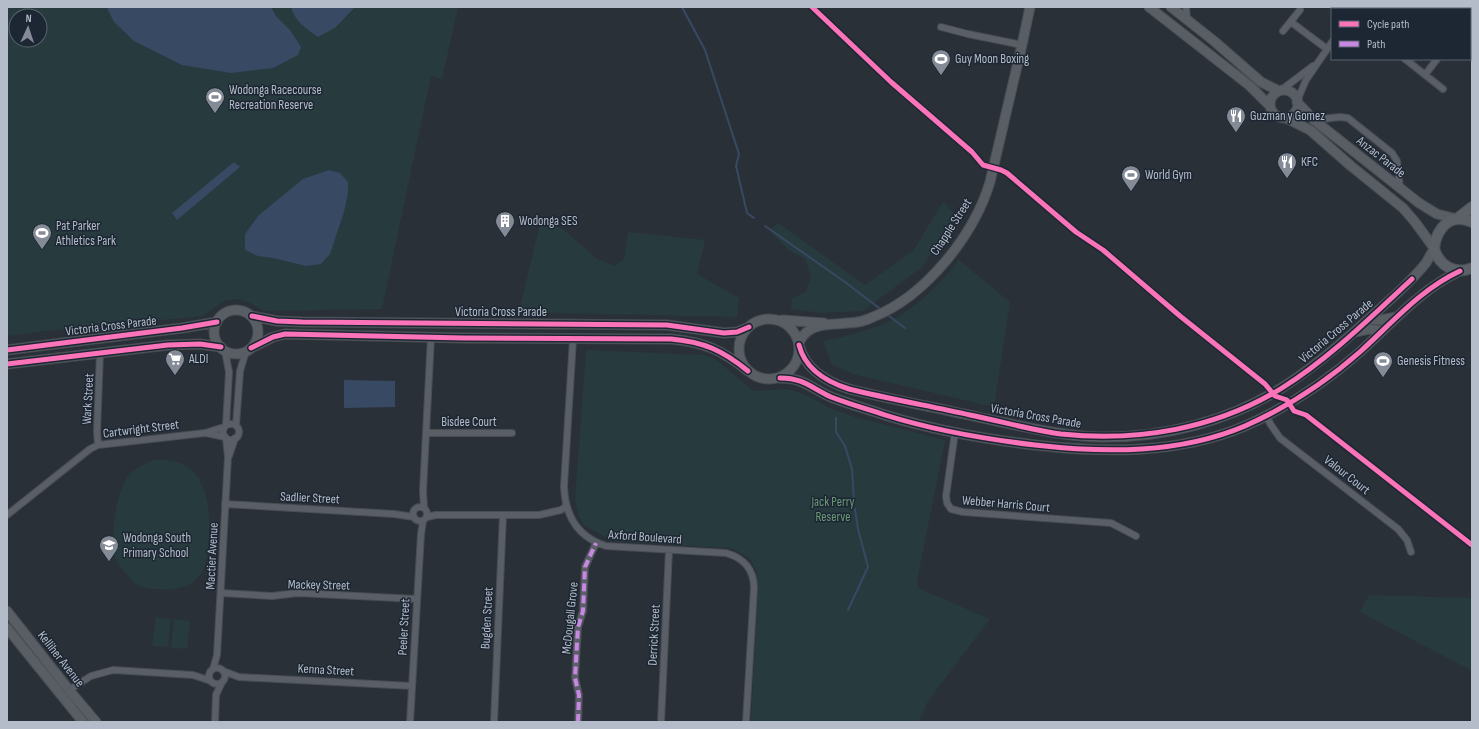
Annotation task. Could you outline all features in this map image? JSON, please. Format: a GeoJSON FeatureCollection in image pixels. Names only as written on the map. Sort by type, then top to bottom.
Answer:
{"type":"FeatureCollection","features":[{"type":"Feature","properties":{"kind":"main road","name":"Chapple Street"},"geometry":{"type":"LineString","coordinates":[[799,344],[808,330],[831,324],[863,321],[877,316],[894,306],[939,269],[963,237],[971,225],[986,193],[997,154],[1030,7]]}},
{"type":"Feature","properties":{"kind":"main road"},"geometry":{"type":"LineString","coordinates":[[1149,7],[1250,86],[1270,106],[1272,112],[1276,116],[1286,118],[1295,112],[1297,101],[1291,93],[1280,91],[1261,82],[1171,7]]}},
{"type":"Feature","properties":{"kind":"main road"},"geometry":{"type":"LineString","coordinates":[[1270,106],[1272,97],[1280,91]]}},
{"type":"Feature","properties":{"kind":"main road","name":"Anzac Parade"},"geometry":{"type":"LineString","coordinates":[[1297,101],[1314,120],[1400,189],[1433,212],[1448,217],[1457,218]]}},
{"type":"Feature","properties":{"kind":"main road","name":"Anzac Parade"},"geometry":{"type":"LineString","coordinates":[[1286,118],[1310,130],[1351,166],[1403,208],[1434,249]]}},
{"type":"Feature","properties":{"kind":"main road"},"geometry":{"type":"LineString","coordinates":[[1466,271],[1452,269],[1442,263],[1434,249],[1436,238],[1442,227],[1472,207]]}},
{"type":"Feature","properties":{"kind":"main road"},"geometry":{"type":"LineString","coordinates":[[1457,218],[1472,222]]}},
{"type":"Feature","properties":{"kind":"main road","name":"Victoria Cross Parade"},"geometry":{"type":"LineString","coordinates":[[799,344],[804,358],[809,366],[826,379],[842,387],[1052,432],[1117,437],[1165,432],[1194,426],[1259,401],[1297,378],[1340,346],[1369,319],[1420,270],[1434,249]]}},
{"type":"Feature","properties":{"kind":"main road","name":"Victoria Cross Parade"},"geometry":{"type":"LineString","coordinates":[[780,378],[799,380],[822,393],[841,401],[892,417],[1006,442],[1059,448],[1119,450],[1153,449],[1185,444],[1216,436],[1244,426],[1290,404],[1342,367],[1434,285],[1466,271]]}},
{"type":"Feature","properties":{"kind":"main road"},"geometry":{"type":"LineString","coordinates":[[233,310],[240,310],[252,316],[256,322],[258,336],[248,350],[235,353],[223,349],[215,338],[214,333],[216,322],[221,316],[233,310]]}},
{"type":"Feature","properties":{"kind":"main road"},"geometry":{"type":"LineString","coordinates":[[1369,319],[1384,320],[1399,315]]}},
{"type":"Feature","properties":{"kind":"main road","name":"Victoria Cross Parade"},"geometry":{"type":"LineString","coordinates":[[252,316],[277,321],[302,322],[667,325],[724,333],[741,331],[749,327]]}},
{"type":"Feature","properties":{"kind":"main road"},"geometry":{"type":"LineString","coordinates":[[766,319],[781,320],[791,328],[799,344],[798,357],[795,365],[780,378],[774,380],[754,376],[742,363],[740,348],[742,338],[749,327],[756,322],[766,319]]}},
{"type":"Feature","properties":{"kind":"main road","name":"Chapple Street"},"geometry":{"type":"LineString","coordinates":[[781,320],[831,324]]}},
{"type":"Feature","properties":{"kind":"main road","name":"Victoria Cross Parade"},"geometry":{"type":"LineString","coordinates":[[7,350],[182,328],[216,322]]}},
{"type":"Feature","properties":{"kind":"main road"},"geometry":{"type":"LineString","coordinates":[[463,323],[463,338]]}},
{"type":"Feature","properties":{"kind":"main road"},"geometry":{"type":"LineString","coordinates":[[573,324],[573,339]]}},
{"type":"Feature","properties":{"kind":"main road"},"geometry":{"type":"LineString","coordinates":[[1355,332],[1369,329],[1382,331]]}},
{"type":"Feature","properties":{"kind":"main road","name":"Victoria Cross Parade"},"geometry":{"type":"LineString","coordinates":[[248,350],[273,337],[285,334],[463,338],[671,339],[693,342],[720,351],[732,358],[748,371]]}},
{"type":"Feature","properties":{"kind":"main road","name":"Victoria Cross Parade"},"geometry":{"type":"LineString","coordinates":[[7,364],[183,344],[223,349]]}},
{"type":"Feature","properties":{"kind":"main road"},"geometry":{"type":"LineString","coordinates":[[1297,378],[1307,393]]}},
{"type":"Feature","properties":{"kind":"main road","name":"Kelliher Avenue"},"geometry":{"type":"LineString","coordinates":[[7,611],[68,690],[96,722]]}},
{"type":"Feature","properties":{"kind":"main road","name":"Kelliher Avenue"},"geometry":{"type":"LineString","coordinates":[[7,628],[78,720]]}},
{"type":"Feature","properties":{"kind":"street"},"geometry":{"type":"LineString","coordinates":[[1186,7],[1187,20]]}},
{"type":"Feature","properties":{"kind":"street"},"geometry":{"type":"LineString","coordinates":[[1283,31],[1300,10]]}},
{"type":"Feature","properties":{"kind":"street"},"geometry":{"type":"LineString","coordinates":[[1291,22],[1327,49]]}},
{"type":"Feature","properties":{"kind":"street"},"geometry":{"type":"LineString","coordinates":[[941,27],[1022,46]]}},
{"type":"Feature","properties":{"kind":"street"},"geometry":{"type":"LineString","coordinates":[[1297,101],[1306,80],[1331,43]]}},
{"type":"Feature","properties":{"kind":"street"},"geometry":{"type":"LineString","coordinates":[[1406,60],[1443,89]]}},
{"type":"Feature","properties":{"kind":"street"},"geometry":{"type":"LineString","coordinates":[[1425,74],[1436,60]]}},
{"type":"Feature","properties":{"kind":"street"},"geometry":{"type":"LineString","coordinates":[[1280,91],[1317,62]]}},
{"type":"Feature","properties":{"kind":"street"},"geometry":{"type":"LineString","coordinates":[[1314,120],[1340,117],[1348,118],[1392,153],[1395,156],[1397,163],[1400,189]]}},
{"type":"Feature","properties":{"kind":"street","name":"Peeler Street"},"geometry":{"type":"LineString","coordinates":[[410,722],[431,337]]}},
{"type":"Feature","properties":{"kind":"street","name":"Axford Boulevard"},"geometry":{"type":"LineString","coordinates":[[573,339],[564,486],[566,506],[570,516],[579,530],[586,537],[596,543],[606,546],[726,553],[740,558],[751,571],[754,588],[746,722]]}},
{"type":"Feature","properties":{"kind":"street"},"geometry":{"type":"LineString","coordinates":[[223,349],[229,372],[225,426],[223,432],[225,437],[230,440],[235,438],[239,432],[236,426],[240,371],[248,350]]}},
{"type":"Feature","properties":{"kind":"street","name":"Wark Street"},"geometry":{"type":"LineString","coordinates":[[98,445],[97,431],[100,353]]}},
{"type":"Feature","properties":{"kind":"street","name":"Valour Court"},"geometry":{"type":"LineString","coordinates":[[1266,416],[1280,438],[1398,529],[1407,540],[1411,552]]}},
{"type":"Feature","properties":{"kind":"street"},"geometry":{"type":"LineString","coordinates":[[225,426],[231,424],[236,426]]}},
{"type":"Feature","properties":{"kind":"street","name":"Cartwright Street"},"geometry":{"type":"LineString","coordinates":[[7,515],[84,454],[98,445],[205,433],[225,426]]}},
{"type":"Feature","properties":{"kind":"street","name":"Webber Harris Court"},"geometry":{"type":"LineString","coordinates":[[956,432],[946,496],[947,503],[951,509],[963,512],[1111,523],[1136,536]]}},
{"type":"Feature","properties":{"kind":"street","name":"Cartwright Street"},"geometry":{"type":"LineString","coordinates":[[205,433],[225,437]]}},
{"type":"Feature","properties":{"kind":"street","name":"Bisdee Court"},"geometry":{"type":"LineString","coordinates":[[426,433],[512,433]]}},
{"type":"Feature","properties":{"kind":"street","name":"Mactier Avenue"},"geometry":{"type":"LineString","coordinates":[[212,670],[217,656],[221,594],[228,457],[225,437]]}},
{"type":"Feature","properties":{"kind":"street","name":"Mactier Avenue"},"geometry":{"type":"LineString","coordinates":[[228,457],[235,438]]}},
{"type":"Feature","properties":{"kind":"street","name":"Sadlier Street"},"geometry":{"type":"LineString","coordinates":[[225,504],[394,514],[526,516],[561,510],[566,506]]}},
{"type":"Feature","properties":{"kind":"street","name":"Bugden Street"},"geometry":{"type":"LineString","coordinates":[[494,722],[503,515]]}},
{"type":"Feature","properties":{"kind":"street","name":"McDougall Grove"},"geometry":{"type":"LineString","coordinates":[[578,722],[579,695],[575,678],[578,627],[583,610],[585,567],[596,543]]}},
{"type":"Feature","properties":{"kind":"street","name":"Derrick Street"},"geometry":{"type":"LineString","coordinates":[[661,722],[669,550]]}},
{"type":"Feature","properties":{"kind":"street","name":"Mackey Street"},"geometry":{"type":"LineString","coordinates":[[221,594],[272,596],[298,593],[416,599]]}},
{"type":"Feature","properties":{"kind":"street","name":"Mactier Avenue"},"geometry":{"type":"LineString","coordinates":[[217,656],[222,670]]}},
{"type":"Feature","properties":{"kind":"street"},"geometry":{"type":"LineString","coordinates":[[68,690],[91,676],[113,670],[192,674],[212,670],[222,670],[224,674],[216,695],[215,722]]}},
{"type":"Feature","properties":{"kind":"street"},"geometry":{"type":"LineString","coordinates":[[212,670],[209,676],[216,695]]}},
{"type":"Feature","properties":{"kind":"street","name":"Kenna Street"},"geometry":{"type":"LineString","coordinates":[[222,670],[239,677]]}},
{"type":"Feature","properties":{"kind":"street"},"geometry":{"type":"LineString","coordinates":[[192,674],[217,684],[222,681]]}},
{"type":"Feature","properties":{"kind":"street","name":"Kenna Street"},"geometry":{"type":"LineString","coordinates":[[222,681],[239,677],[412,686]]}},
{"type":"Feature","properties":{"kind":"street"},"geometry":{"type":"LineString","coordinates":[[78,720],[87,711]]}},
{"type":"Feature","properties":{"kind":"green space","name":"Wodonga Racecourse Recreation Reserve"},"geometry":{"type":"Polygon","coordinates":[[[7,7],[458,7],[442,79],[431,76],[382,309],[264,311],[253,304],[239,299],[225,300],[203,316],[7,336],[7,7]]]}},
{"type":"Feature","properties":{"kind":"green space"},"geometry":{"type":"Polygon","coordinates":[[[943,202],[957,216],[922,267],[863,311],[822,313],[791,309],[792,298],[806,292],[811,277],[805,259],[790,251],[769,231],[778,223],[865,285],[913,251],[943,202]]]}},
{"type":"Feature","properties":{"kind":"green space"},"geometry":{"type":"Polygon","coordinates":[[[541,219],[563,229],[597,259],[615,266],[624,259],[628,232],[705,240],[697,274],[739,298],[737,317],[519,312],[541,219]]]}},
{"type":"Feature","properties":{"kind":"green space"},"geometry":{"type":"Polygon","coordinates":[[[959,260],[1010,302],[994,407],[853,374],[832,365],[823,341],[864,331],[897,317],[917,304],[945,277],[959,260]]]}},
{"type":"Feature","properties":{"kind":"green space","name":"Jack Perry Reserve"},"geometry":{"type":"Polygon","coordinates":[[[586,350],[703,355],[714,358],[753,391],[783,389],[792,390],[810,397],[829,408],[855,417],[945,440],[917,581],[918,588],[990,619],[928,701],[919,722],[751,722],[758,582],[755,569],[749,559],[735,550],[728,548],[613,541],[583,525],[579,516],[575,500],[586,350]]]}},
{"type":"Feature","properties":{"kind":"green space"},"geometry":{"type":"Polygon","coordinates":[[[153,460],[167,460],[188,467],[198,477],[203,486],[207,500],[209,537],[205,566],[199,577],[189,584],[178,588],[146,588],[134,583],[122,569],[115,556],[113,537],[115,513],[121,490],[130,474],[153,460]]]}},
{"type":"Feature","properties":{"kind":"green space"},"geometry":{"type":"Polygon","coordinates":[[[1369,595],[1472,598],[1472,671],[1360,612],[1369,595]]]}},
{"type":"Feature","properties":{"kind":"green space"},"geometry":{"type":"Polygon","coordinates":[[[156,617],[171,619],[168,647],[152,646],[156,617]]]}},
{"type":"Feature","properties":{"kind":"green space"},"geometry":{"type":"Polygon","coordinates":[[[174,619],[190,621],[187,649],[171,648],[174,619]]]}},
{"type":"Feature","properties":{"kind":"water"},"geometry":{"type":"Polygon","coordinates":[[[108,7],[271,7],[276,16],[290,30],[301,47],[298,55],[273,68],[231,73],[182,65],[134,41],[114,22],[108,7]]]}},
{"type":"Feature","properties":{"kind":"water"},"geometry":{"type":"Polygon","coordinates":[[[291,7],[355,7],[335,28],[318,37],[298,21],[291,7]]]}},
{"type":"Feature","properties":{"kind":"water"},"geometry":{"type":"Polygon","coordinates":[[[234,162],[240,167],[177,220],[172,213],[234,162]]]}},
{"type":"Feature","properties":{"kind":"water"},"geometry":{"type":"Polygon","coordinates":[[[329,170],[340,173],[348,182],[348,193],[344,212],[330,254],[321,264],[306,266],[258,256],[245,250],[245,234],[259,215],[303,179],[329,170]]]}},
{"type":"Feature","properties":{"kind":"water"},"geometry":{"type":"Polygon","coordinates":[[[344,380],[395,381],[395,407],[344,408],[344,380]]]}},
{"type":"Feature","properties":{"kind":"waterway"},"geometry":{"type":"LineString","coordinates":[[682,7],[705,50],[739,154],[736,166],[747,213],[754,218]]}},
{"type":"Feature","properties":{"kind":"waterway"},"geometry":{"type":"LineString","coordinates":[[765,226],[845,282],[879,308]]}},
{"type":"Feature","properties":{"kind":"waterway"},"geometry":{"type":"LineString","coordinates":[[889,316],[905,328]]}},
{"type":"Feature","properties":{"kind":"waterway"},"geometry":{"type":"LineString","coordinates":[[836,418],[836,432],[845,446],[852,469],[854,501]]}},
{"type":"Feature","properties":{"kind":"waterway"},"geometry":{"type":"LineString","coordinates":[[848,610],[868,567],[858,529],[855,509]]}},
{"type":"Feature","properties":{"kind":"marked path"},"geometry":{"type":"LineString","coordinates":[[578,722],[579,695],[575,678],[578,627],[583,611],[585,567],[596,543]]}},
{"type":"Feature","properties":{"kind":"cycle path"},"geometry":{"type":"LineString","coordinates":[[812,7],[891,82],[972,152],[983,165],[1007,173],[1076,232],[1103,250],[1180,316],[1265,384],[1275,396],[1287,400],[1294,411],[1306,415],[1472,545]]}},
{"type":"Feature","properties":{"kind":"cycle path"},"geometry":{"type":"LineString","coordinates":[[780,378],[788,378],[807,384],[831,397],[885,415],[940,430],[997,440],[1061,448],[1115,450],[1142,449],[1194,442],[1245,426],[1276,411],[1306,393],[1348,362],[1420,297],[1446,278],[1460,271]]}},
{"type":"Feature","properties":{"kind":"cycle path"},"geometry":{"type":"LineString","coordinates":[[799,345],[806,361],[812,368],[833,383],[849,389],[1061,434],[1090,436],[1147,434],[1203,423],[1230,414],[1257,402],[1282,388],[1317,364],[1366,322],[1412,279]]}},
{"type":"Feature","properties":{"kind":"cycle path"},"geometry":{"type":"LineString","coordinates":[[252,316],[277,321],[302,322],[667,325],[724,333],[737,332],[749,327]]}},
{"type":"Feature","properties":{"kind":"cycle path"},"geometry":{"type":"LineString","coordinates":[[7,350],[182,328],[217,322]]}},
{"type":"Feature","properties":{"kind":"cycle path"},"geometry":{"type":"LineString","coordinates":[[251,348],[273,337],[285,334],[463,338],[671,339],[693,342],[712,348],[721,352],[748,371]]}},
{"type":"Feature","properties":{"kind":"cycle path"},"geometry":{"type":"LineString","coordinates":[[7,364],[168,345],[200,344],[221,347]]}},
{"type":"Feature","properties":{"kind":"place","name":"Guy Moon Boxing"},"geometry":{"type":"Point","coordinates":[941,76]}},
{"type":"Feature","properties":{"kind":"place","name":"Wodonga Racecourse Recreation Reserve"},"geometry":{"type":"Point","coordinates":[215,114]}},
{"type":"Feature","properties":{"kind":"place","name":"Guzman y Gomez"},"geometry":{"type":"Point","coordinates":[1236,133]}},
{"type":"Feature","properties":{"kind":"place","name":"KFC"},"geometry":{"type":"Point","coordinates":[1287,179]}},
{"type":"Feature","properties":{"kind":"place","name":"World Gym"},"geometry":{"type":"Point","coordinates":[1131,192]}},
{"type":"Feature","properties":{"kind":"place","name":"Wodonga SES"},"geometry":{"type":"Point","coordinates":[505,238]}},
{"type":"Feature","properties":{"kind":"place","name":"Pat Parker Athletics Park"},"geometry":{"type":"Point","coordinates":[42,250]}},
{"type":"Feature","properties":{"kind":"place","name":"ALDI"},"geometry":{"type":"Point","coordinates":[175,376]}},
{"type":"Feature","properties":{"kind":"place","name":"Genesis Fitness"},"geometry":{"type":"Point","coordinates":[1383,378]}},
{"type":"Feature","properties":{"kind":"place","name":"Wodonga South Primary School"},"geometry":{"type":"Point","coordinates":[109,562]}}]}
